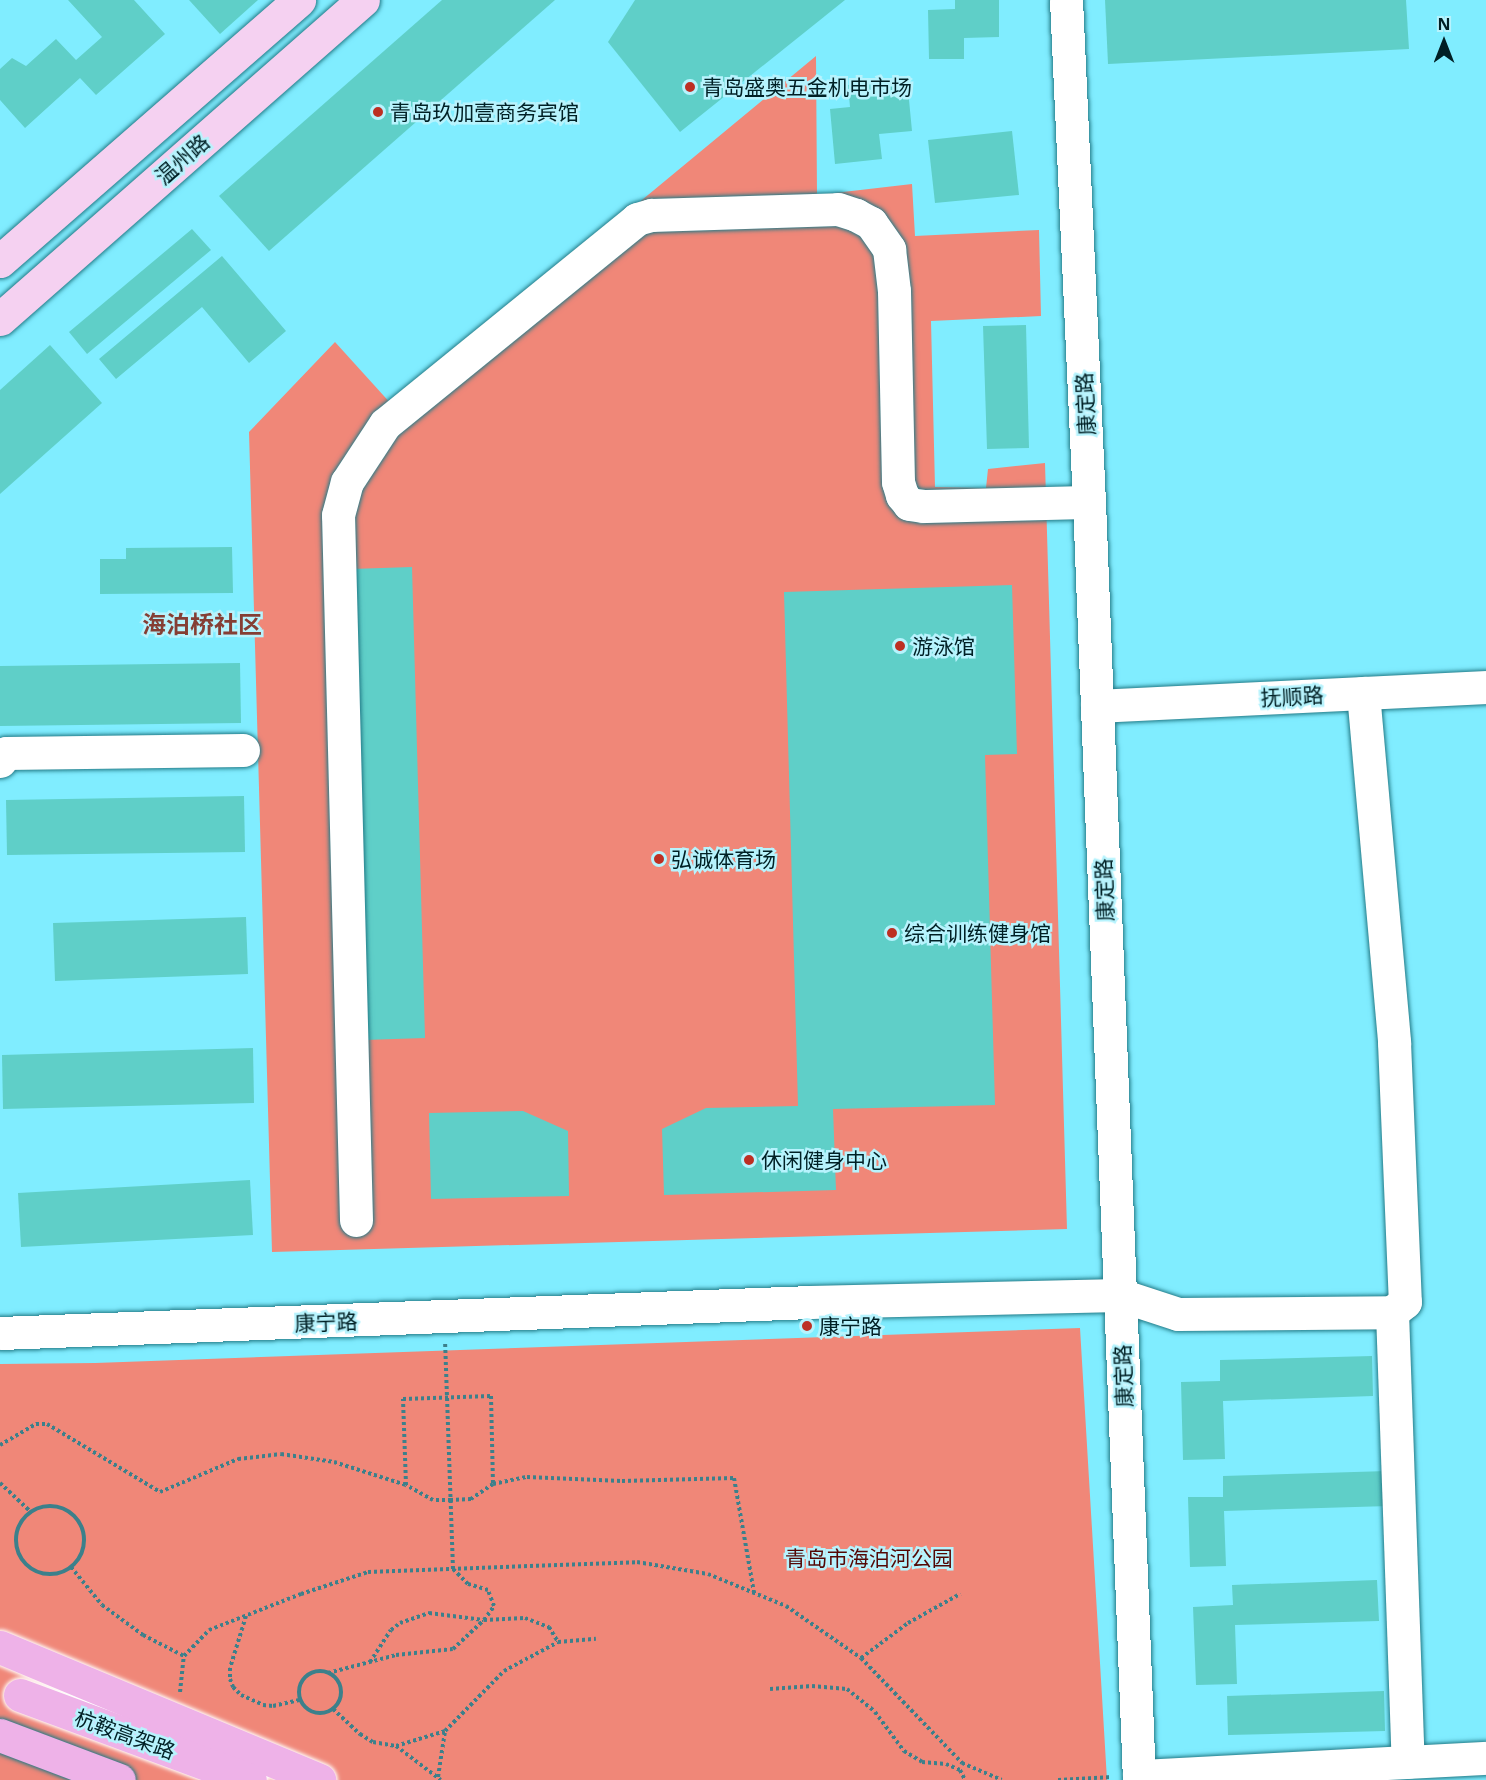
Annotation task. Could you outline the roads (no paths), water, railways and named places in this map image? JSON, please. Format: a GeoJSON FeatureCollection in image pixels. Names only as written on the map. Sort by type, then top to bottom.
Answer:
{"type":"FeatureCollection","features":[{"type":"Feature","properties":{"kind":"highway"},"geometry":{"type":"LineString","coordinates":[[0,1647],[319,1780]]}},
{"type":"Feature","properties":{"kind":"highway","name":"杭鞍高架路"},"geometry":{"type":"LineString","coordinates":[[0,1689],[250,1780]]}},
{"type":"Feature","properties":{"kind":"highway"},"geometry":{"type":"LineString","coordinates":[[0,1736],[119,1780]]}},
{"type":"Feature","properties":{"kind":"main road","name":"温州路"},"geometry":{"type":"LineString","coordinates":[[0,261],[299,0]]}},
{"type":"Feature","properties":{"kind":"main road","name":"温州路"},"geometry":{"type":"LineString","coordinates":[[0,319],[363,0]]}},
{"type":"Feature","properties":{"kind":"street","name":"康定路"},"geometry":{"type":"LineString","coordinates":[[1066,0],[1089,502],[1139,1778]]}},
{"type":"Feature","properties":{"kind":"street"},"geometry":{"type":"LineString","coordinates":[[356,1220],[338,515],[347,482],[385,423],[637,219],[651,215],[838,209],[871,223],[890,249],[894,291],[898,482],[902,495],[909,504],[923,506],[1089,502]]}},
{"type":"Feature","properties":{"kind":"street","name":"抚顺路"},"geometry":{"type":"LineString","coordinates":[[1097,706],[1486,687]]}},
{"type":"Feature","properties":{"kind":"street"},"geometry":{"type":"LineString","coordinates":[[1363,693],[1394,1042],[1406,1302],[1392,1312],[1408,1762]]}},
{"type":"Feature","properties":{"kind":"street"},"geometry":{"type":"LineString","coordinates":[[0,761],[6,753],[243,750]]}},
{"type":"Feature","properties":{"kind":"street","name":"康宁路"},"geometry":{"type":"LineString","coordinates":[[0,1333],[444,1318],[809,1302],[1119,1295],[1178,1314],[1392,1312]]}},
{"type":"Feature","properties":{"kind":"street"},"geometry":{"type":"LineString","coordinates":[[1139,1778],[1486,1758]]}},
{"type":"Feature","properties":{"kind":"place","name":"青岛盛奥五金机电市场"},"geometry":{"type":"Point","coordinates":[690,87]}},
{"type":"Feature","properties":{"kind":"place","name":"青岛玖加壹商务宾馆"},"geometry":{"type":"Point","coordinates":[378,112]}},
{"type":"Feature","properties":{"kind":"place","name":"游泳馆"},"geometry":{"type":"Point","coordinates":[900,646]}},
{"type":"Feature","properties":{"kind":"place","name":"弘诚体育场"},"geometry":{"type":"Point","coordinates":[659,859]}},
{"type":"Feature","properties":{"kind":"place","name":"综合训练健身馆"},"geometry":{"type":"Point","coordinates":[892,933]}},
{"type":"Feature","properties":{"kind":"place","name":"休闲健身中心"},"geometry":{"type":"Point","coordinates":[749,1160]}},
{"type":"Feature","properties":{"kind":"place","name":"康宁路"},"geometry":{"type":"Point","coordinates":[807,1326]}},
{"type":"Feature","properties":{"kind":"district","name":"海泊桥社区"},"geometry":{"type":"Point","coordinates":[202,624]}},
{"type":"Feature","properties":{"kind":"park label","name":"青岛市海泊河公园"},"geometry":{"type":"Point","coordinates":[869,1558]}}]}
